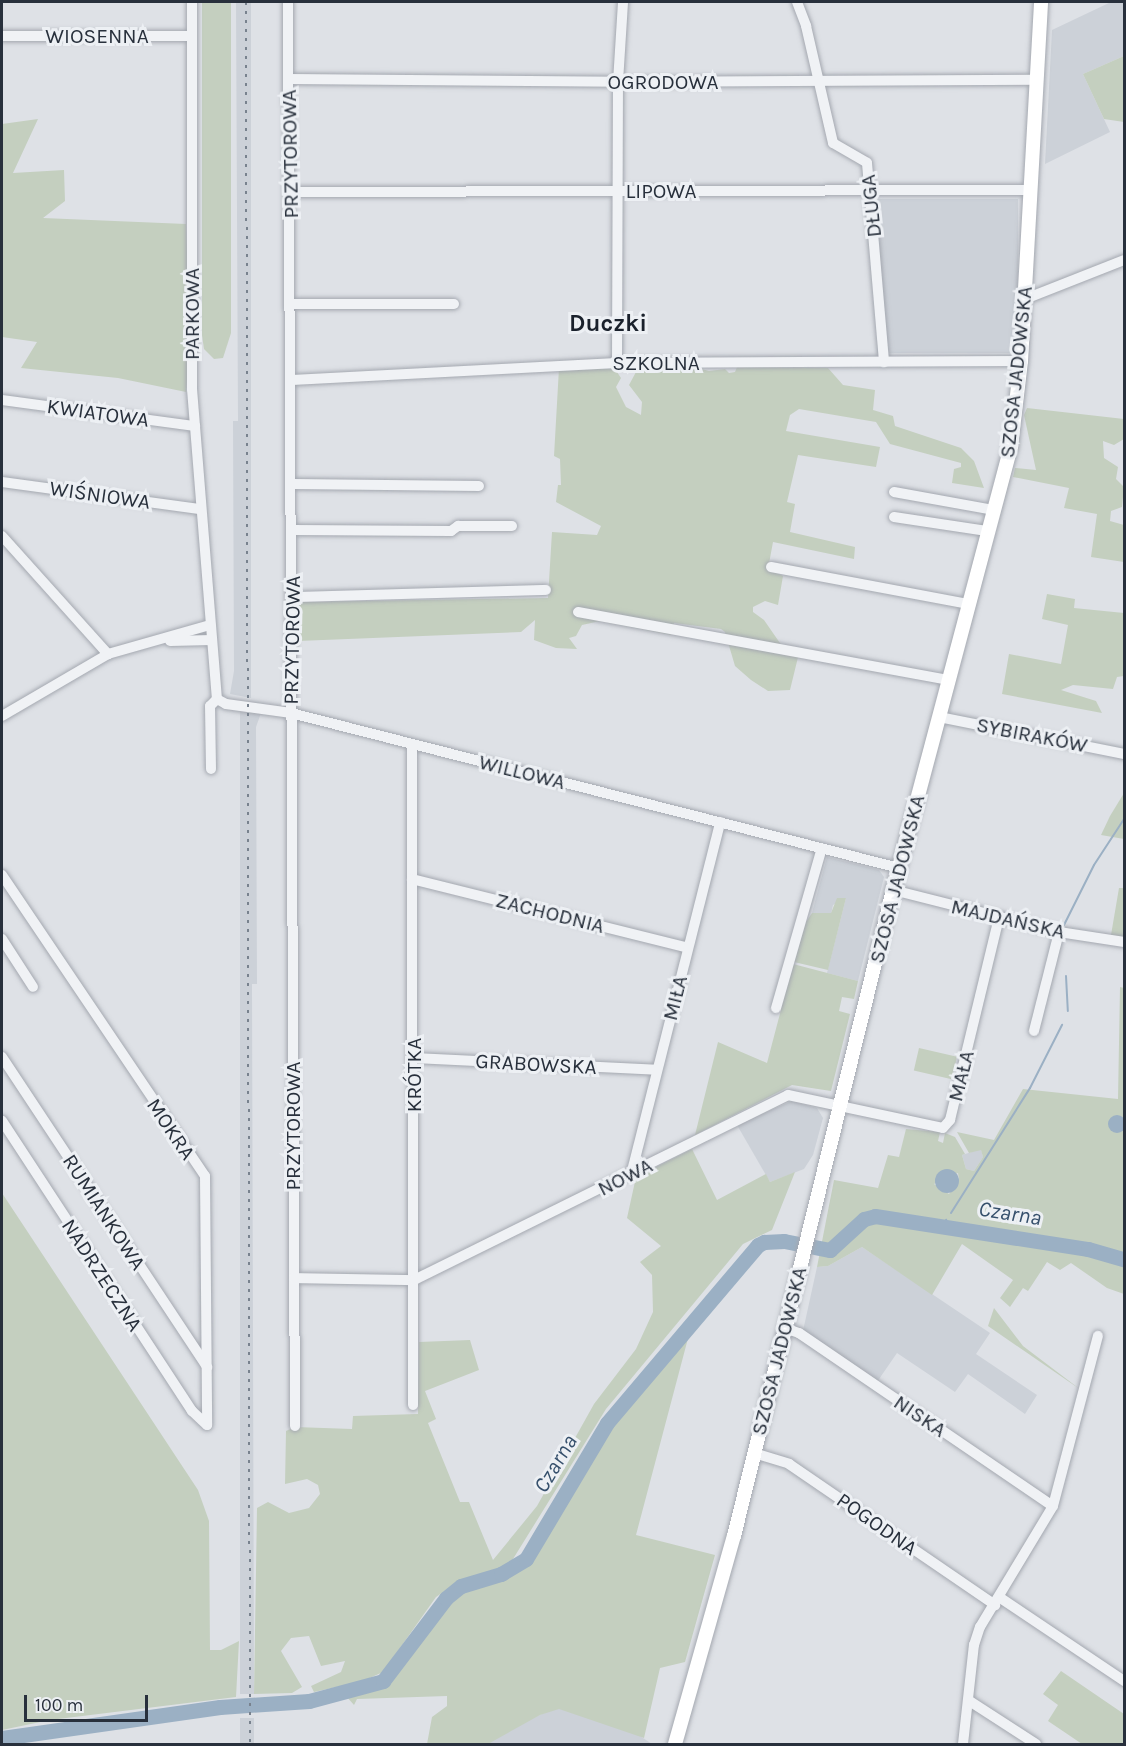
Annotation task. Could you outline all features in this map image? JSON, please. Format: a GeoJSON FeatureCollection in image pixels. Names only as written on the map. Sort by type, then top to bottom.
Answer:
{"type":"FeatureCollection","features":[{"type":"Feature","properties":{"kind":"main road","name":"SZOSA JADOWSKA"},"geometry":{"type":"LineString","coordinates":[[675,1744],[754,1453],[893,890],[1011,446],[1021,361],[1041,2]]}},
{"type":"Feature","properties":{"kind":"street","name":"PARKOWA"},"geometry":{"type":"LineString","coordinates":[[192,2],[195,426],[199,509],[210,626]]}},
{"type":"Feature","properties":{"kind":"street","name":"PRZYTOROWA"},"geometry":{"type":"LineString","coordinates":[[288,2],[293,484],[291,713],[296,1426]]}},
{"type":"Feature","properties":{"kind":"street"},"geometry":{"type":"LineString","coordinates":[[616,363],[618,82],[623,2]]}},
{"type":"Feature","properties":{"kind":"street","name":"DŁUGA"},"geometry":{"type":"LineString","coordinates":[[797,2],[833,143],[867,163],[872,190],[884,362]]}},
{"type":"Feature","properties":{"kind":"street","name":"WIOSENNA"},"geometry":{"type":"LineString","coordinates":[[2,36],[192,36]]}},
{"type":"Feature","properties":{"kind":"street","name":"OGRODOWA"},"geometry":{"type":"LineString","coordinates":[[289,79],[618,82],[1037,80]]}},
{"type":"Feature","properties":{"kind":"street","name":"LIPOWA"},"geometry":{"type":"LineString","coordinates":[[291,192],[1030,190]]}},
{"type":"Feature","properties":{"kind":"street"},"geometry":{"type":"LineString","coordinates":[[1025,299],[1125,260]]}},
{"type":"Feature","properties":{"kind":"street"},"geometry":{"type":"LineString","coordinates":[[291,304],[454,304]]}},
{"type":"Feature","properties":{"kind":"street","name":"SZKOLNA"},"geometry":{"type":"LineString","coordinates":[[292,380],[616,363],[1021,361]]}},
{"type":"Feature","properties":{"kind":"street","name":"KWIATOWA"},"geometry":{"type":"LineString","coordinates":[[2,400],[195,426]]}},
{"type":"Feature","properties":{"kind":"street","name":"WIŚNIOWA"},"geometry":{"type":"LineString","coordinates":[[2,482],[199,509]]}},
{"type":"Feature","properties":{"kind":"street"},"geometry":{"type":"LineString","coordinates":[[293,484],[479,486]]}},
{"type":"Feature","properties":{"kind":"street"},"geometry":{"type":"LineString","coordinates":[[894,492],[994,510]]}},
{"type":"Feature","properties":{"kind":"street"},"geometry":{"type":"LineString","coordinates":[[894,517],[987,531]]}},
{"type":"Feature","properties":{"kind":"street"},"geometry":{"type":"LineString","coordinates":[[293,530],[452,531],[458,526],[512,526]]}},
{"type":"Feature","properties":{"kind":"street"},"geometry":{"type":"LineString","coordinates":[[2,536],[108,654]]}},
{"type":"Feature","properties":{"kind":"street"},"geometry":{"type":"LineString","coordinates":[[771,567],[968,604]]}},
{"type":"Feature","properties":{"kind":"street"},"geometry":{"type":"LineString","coordinates":[[293,597],[546,590]]}},
{"type":"Feature","properties":{"kind":"street"},"geometry":{"type":"LineString","coordinates":[[578,612],[948,680]]}},
{"type":"Feature","properties":{"kind":"street"},"geometry":{"type":"LineString","coordinates":[[2,716],[108,654],[210,626],[217,699],[210,706],[211,769]]}},
{"type":"Feature","properties":{"kind":"street"},"geometry":{"type":"LineString","coordinates":[[160,641],[212,640]]}},
{"type":"Feature","properties":{"kind":"street","name":"WILLOWA"},"geometry":{"type":"LineString","coordinates":[[217,699],[226,704],[291,713],[899,868]]}},
{"type":"Feature","properties":{"kind":"street","name":"SYBIRAKÓW"},"geometry":{"type":"LineString","coordinates":[[939,717],[1125,754]]}},
{"type":"Feature","properties":{"kind":"street","name":"KRÓTKA"},"geometry":{"type":"LineString","coordinates":[[412,745],[413,1405]]}},
{"type":"Feature","properties":{"kind":"street","name":"MIŁA"},"geometry":{"type":"LineString","coordinates":[[631,1175],[720,822]]}},
{"type":"Feature","properties":{"kind":"street"},"geometry":{"type":"LineString","coordinates":[[776,1008],[822,848]]}},
{"type":"Feature","properties":{"kind":"street","name":"MOKRA"},"geometry":{"type":"LineString","coordinates":[[2,875],[205,1176],[207,1425]]}},
{"type":"Feature","properties":{"kind":"street","name":"ZACHODNIA"},"geometry":{"type":"LineString","coordinates":[[412,879],[688,948]]}},
{"type":"Feature","properties":{"kind":"street","name":"MAJDAŃSKA"},"geometry":{"type":"LineString","coordinates":[[893,890],[1059,932],[1125,942]]}},
{"type":"Feature","properties":{"kind":"street","name":"MAŁA"},"geometry":{"type":"LineString","coordinates":[[839,1107],[940,1128],[947,1125],[999,918]]}},
{"type":"Feature","properties":{"kind":"street"},"geometry":{"type":"LineString","coordinates":[[1034,1031],[1059,932]]}},
{"type":"Feature","properties":{"kind":"street"},"geometry":{"type":"LineString","coordinates":[[2,939],[33,987]]}},
{"type":"Feature","properties":{"kind":"street","name":"RUMIANKOWA"},"geometry":{"type":"LineString","coordinates":[[2,1057],[208,1367]]}},
{"type":"Feature","properties":{"kind":"street","name":"GRABOWSKA"},"geometry":{"type":"LineString","coordinates":[[414,1058],[657,1070]]}},
{"type":"Feature","properties":{"kind":"street","name":"NOWA"},"geometry":{"type":"LineString","coordinates":[[414,1280],[631,1175],[784,1096],[803,1096],[839,1107]]}},
{"type":"Feature","properties":{"kind":"street","name":"NADRZECZNA"},"geometry":{"type":"LineString","coordinates":[[2,1121],[192,1411],[207,1425]]}},
{"type":"Feature","properties":{"kind":"street"},"geometry":{"type":"LineString","coordinates":[[294,1278],[414,1280]]}},
{"type":"Feature","properties":{"kind":"street","name":"NISKA"},"geometry":{"type":"LineString","coordinates":[[785,1328],[799,1333],[1053,1506]]}},
{"type":"Feature","properties":{"kind":"street"},"geometry":{"type":"LineString","coordinates":[[963,1744],[974,1645],[1053,1506],[1098,1336]]}},
{"type":"Feature","properties":{"kind":"street","name":"POGODNA"},"geometry":{"type":"LineString","coordinates":[[754,1453],[789,1464],[997,1601],[1125,1681]]}},
{"type":"Feature","properties":{"kind":"street"},"geometry":{"type":"LineString","coordinates":[[968,1700],[1036,1744]]}},
{"type":"Feature","properties":{"kind":"shaded area"},"geometry":{"type":"Polygon","coordinates":[[[236,2],[251,2],[251,698],[230,694],[234,671],[233,421],[238,421],[236,2]]]}},
{"type":"Feature","properties":{"kind":"shaded area"},"geometry":{"type":"Polygon","coordinates":[[[1111,2],[1124,2],[1124,56],[1083,74],[1110,132],[1045,164],[1052,30],[1111,2]]]}},
{"type":"Feature","properties":{"kind":"shaded area"},"geometry":{"type":"Polygon","coordinates":[[[877,199],[1018,199],[1018,353],[877,353],[877,199]]]}},
{"type":"Feature","properties":{"kind":"shaded area"},"geometry":{"type":"Polygon","coordinates":[[[240,711],[261,713],[256,727],[257,984],[252,984],[254,1694],[240,1694],[240,711]]]}},
{"type":"Feature","properties":{"kind":"shaded area"},"geometry":{"type":"Polygon","coordinates":[[[827,857],[879,870],[884,877],[858,981],[827,973],[846,898],[833,905],[831,914],[812,913],[827,857]]]}},
{"type":"Feature","properties":{"kind":"shaded area"},"geometry":{"type":"Polygon","coordinates":[[[792,1101],[817,1108],[823,1118],[813,1155],[804,1169],[770,1182],[737,1125],[792,1101]]]}},
{"type":"Feature","properties":{"kind":"shaded area"},"geometry":{"type":"Polygon","coordinates":[[[981,1149],[983,1157],[974,1171],[966,1169],[962,1155],[981,1149]]]}},
{"type":"Feature","properties":{"kind":"shaded area"},"geometry":{"type":"Polygon","coordinates":[[[862,1247],[990,1333],[976,1354],[1037,1395],[1025,1414],[968,1374],[955,1392],[897,1353],[877,1382],[803,1331],[817,1267],[828,1266],[862,1247]]]}},
{"type":"Feature","properties":{"kind":"shaded area"},"geometry":{"type":"Polygon","coordinates":[[[580,1696],[652,1744],[478,1744],[580,1696]]]}},
{"type":"Feature","properties":{"kind":"shaded area"},"geometry":{"type":"Polygon","coordinates":[[[240,1718],[254,1718],[254,1744],[240,1744],[240,1718]]]}},
{"type":"Feature","properties":{"kind":"green space"},"geometry":{"type":"Polygon","coordinates":[[[202,2],[231,2],[231,333],[223,358],[214,359],[204,349],[202,335],[202,2]]]}},
{"type":"Feature","properties":{"kind":"green space"},"geometry":{"type":"Polygon","coordinates":[[[1124,56],[1124,122],[1104,119],[1083,74],[1124,56]]]}},
{"type":"Feature","properties":{"kind":"green space"},"geometry":{"type":"Polygon","coordinates":[[[38,119],[13,173],[64,170],[65,201],[43,218],[186,224],[190,341],[186,392],[118,378],[21,368],[37,342],[2,337],[2,124],[38,119]]]}},
{"type":"Feature","properties":{"kind":"green space"},"geometry":{"type":"Polygon","coordinates":[[[694,367],[709,371],[725,369],[729,373],[735,372],[737,367],[828,368],[843,385],[875,390],[873,410],[893,416],[895,426],[961,448],[974,461],[984,488],[952,483],[954,469],[961,467],[961,463],[890,444],[876,422],[799,409],[790,415],[786,431],[880,447],[876,467],[798,455],[787,502],[795,504],[790,532],[855,547],[854,559],[773,542],[768,569],[783,576],[778,605],[765,601],[753,607],[753,612],[764,620],[782,646],[800,649],[790,690],[768,691],[735,666],[725,632],[721,629],[674,623],[671,635],[600,621],[582,625],[576,636],[569,638],[577,649],[556,648],[534,640],[535,620],[521,632],[298,641],[298,602],[548,598],[552,532],[597,535],[601,526],[556,502],[558,485],[561,485],[560,459],[554,456],[559,368],[615,369],[621,378],[616,387],[626,407],[641,415],[642,402],[629,385],[636,372],[694,367]]]}},
{"type":"Feature","properties":{"kind":"green space"},"geometry":{"type":"Polygon","coordinates":[[[1027,408],[1124,419],[1124,439],[1114,445],[1103,441],[1104,458],[1118,467],[1116,479],[1124,487],[1122,507],[1111,511],[1110,521],[1124,525],[1124,562],[1091,557],[1097,514],[1064,508],[1069,488],[1013,477],[1015,468],[1036,470],[1024,415],[1027,408]]]}},
{"type":"Feature","properties":{"kind":"green space"},"geometry":{"type":"Polygon","coordinates":[[[1047,594],[1075,599],[1074,608],[1124,613],[1124,676],[1117,677],[1113,689],[1073,685],[1061,690],[1096,701],[1102,713],[1002,694],[1009,654],[1061,664],[1068,625],[1042,619],[1047,594]]]}},
{"type":"Feature","properties":{"kind":"green space"},"geometry":{"type":"Polygon","coordinates":[[[1124,793],[1124,839],[1101,835],[1110,816],[1124,793]]]}},
{"type":"Feature","properties":{"kind":"green space"},"geometry":{"type":"Polygon","coordinates":[[[1119,888],[1124,888],[1124,937],[1111,935],[1119,888]]]}},
{"type":"Feature","properties":{"kind":"green space"},"geometry":{"type":"Polygon","coordinates":[[[837,898],[846,898],[828,970],[794,962],[806,922],[812,913],[831,913],[837,898]]]}},
{"type":"Feature","properties":{"kind":"green space"},"geometry":{"type":"Polygon","coordinates":[[[793,964],[858,981],[854,999],[842,997],[839,1011],[850,1014],[831,1091],[792,1085],[695,1135],[718,1042],[767,1063],[793,964]]]}},
{"type":"Feature","properties":{"kind":"green space"},"geometry":{"type":"Polygon","coordinates":[[[1120,987],[1124,988],[1124,1294],[1107,1288],[1071,1263],[1060,1270],[1047,1262],[1028,1291],[1023,1288],[1010,1307],[1000,1298],[1013,1280],[962,1244],[932,1295],[862,1247],[828,1266],[817,1267],[834,1180],[878,1188],[888,1155],[899,1157],[906,1129],[940,1132],[938,1141],[943,1143],[945,1133],[955,1137],[965,1154],[962,1155],[966,1169],[974,1171],[983,1157],[981,1150],[969,1153],[957,1132],[994,1140],[1023,1089],[1118,1099],[1120,987]],[[958,1173],[934,1184],[949,1194],[959,1180],[958,1173]]]}},
{"type":"Feature","properties":{"kind":"green space"},"geometry":{"type":"Polygon","coordinates":[[[919,1048],[957,1057],[952,1079],[914,1070],[919,1048]]]}},
{"type":"Feature","properties":{"kind":"green space"},"geometry":{"type":"Polygon","coordinates":[[[692,1149],[717,1200],[766,1174],[770,1182],[795,1172],[772,1230],[743,1244],[606,1409],[513,1559],[496,1571],[452,1586],[436,1597],[383,1672],[363,1681],[314,1692],[311,1686],[341,1672],[345,1661],[321,1666],[309,1636],[291,1638],[281,1651],[302,1687],[292,1693],[254,1694],[257,1508],[268,1502],[289,1513],[309,1508],[320,1494],[318,1485],[307,1479],[285,1484],[286,1431],[295,1427],[352,1429],[353,1416],[418,1414],[419,1342],[470,1340],[479,1370],[425,1391],[436,1419],[428,1423],[460,1502],[469,1502],[493,1560],[537,1506],[594,1404],[636,1349],[653,1312],[652,1275],[640,1262],[661,1246],[627,1218],[636,1177],[692,1149]]]}},
{"type":"Feature","properties":{"kind":"green space"},"geometry":{"type":"Polygon","coordinates":[[[2,1193],[198,1490],[209,1521],[210,1650],[221,1650],[239,1641],[236,1697],[50,1720],[2,1730],[2,1193]]]}},
{"type":"Feature","properties":{"kind":"green space"},"geometry":{"type":"Polygon","coordinates":[[[994,1308],[1023,1346],[1081,1390],[988,1326],[994,1308]]]}},
{"type":"Feature","properties":{"kind":"green space"},"geometry":{"type":"Polygon","coordinates":[[[691,1327],[636,1535],[715,1555],[685,1662],[660,1668],[644,1738],[559,1709],[540,1715],[488,1744],[427,1744],[432,1717],[447,1706],[447,1696],[357,1699],[354,1705],[346,1696],[394,1679],[450,1601],[461,1592],[499,1581],[528,1562],[610,1425],[691,1327]]]}},
{"type":"Feature","properties":{"kind":"green space"},"geometry":{"type":"Polygon","coordinates":[[[1061,1671],[1124,1714],[1124,1744],[1082,1744],[1048,1721],[1058,1705],[1043,1694],[1061,1671]]]}},
{"type":"Feature","properties":{"kind":"water"},"geometry":{"type":"Polygon","coordinates":[[[1117,1115],[1123,1118],[1126,1124],[1123,1130],[1117,1133],[1111,1130],[1108,1124],[1111,1118],[1117,1115]]]}},
{"type":"Feature","properties":{"kind":"water"},"geometry":{"type":"Polygon","coordinates":[[[947,1169],[952,1170],[958,1176],[958,1186],[952,1192],[947,1193],[942,1192],[936,1186],[935,1181],[936,1176],[942,1170],[947,1169]]]}},
{"type":"Feature","properties":{"kind":"waterway"},"geometry":{"type":"LineString","coordinates":[[1063,927],[1094,865],[1124,819]]}},
{"type":"Feature","properties":{"kind":"waterway"},"geometry":{"type":"LineString","coordinates":[[1066,976],[1068,1011]]}},
{"type":"Feature","properties":{"kind":"waterway"},"geometry":{"type":"LineString","coordinates":[[951,1213],[1030,1088],[1062,1025]]}},
{"type":"Feature","properties":{"kind":"waterway","name":"Czarna"},"geometry":{"type":"LineString","coordinates":[[2,1738],[220,1707],[309,1701],[383,1681],[446,1598],[461,1586],[501,1574],[526,1559],[607,1423],[758,1245],[764,1242],[784,1241],[830,1250],[864,1219],[875,1216],[1088,1249],[1124,1259]]}},
{"type":"Feature","properties":{"kind":"waterway","name":"Czarna"},"geometry":{"type":"LineString","coordinates":[[943,1226],[946,1220]]}},
{"type":"Feature","properties":{"kind":"railway"},"geometry":{"type":"LineString","coordinates":[[246,2],[250,1744]]}},
{"type":"Feature","properties":{"kind":"district","name":"Duczki"},"geometry":{"type":"Point","coordinates":[608,324]}}]}
